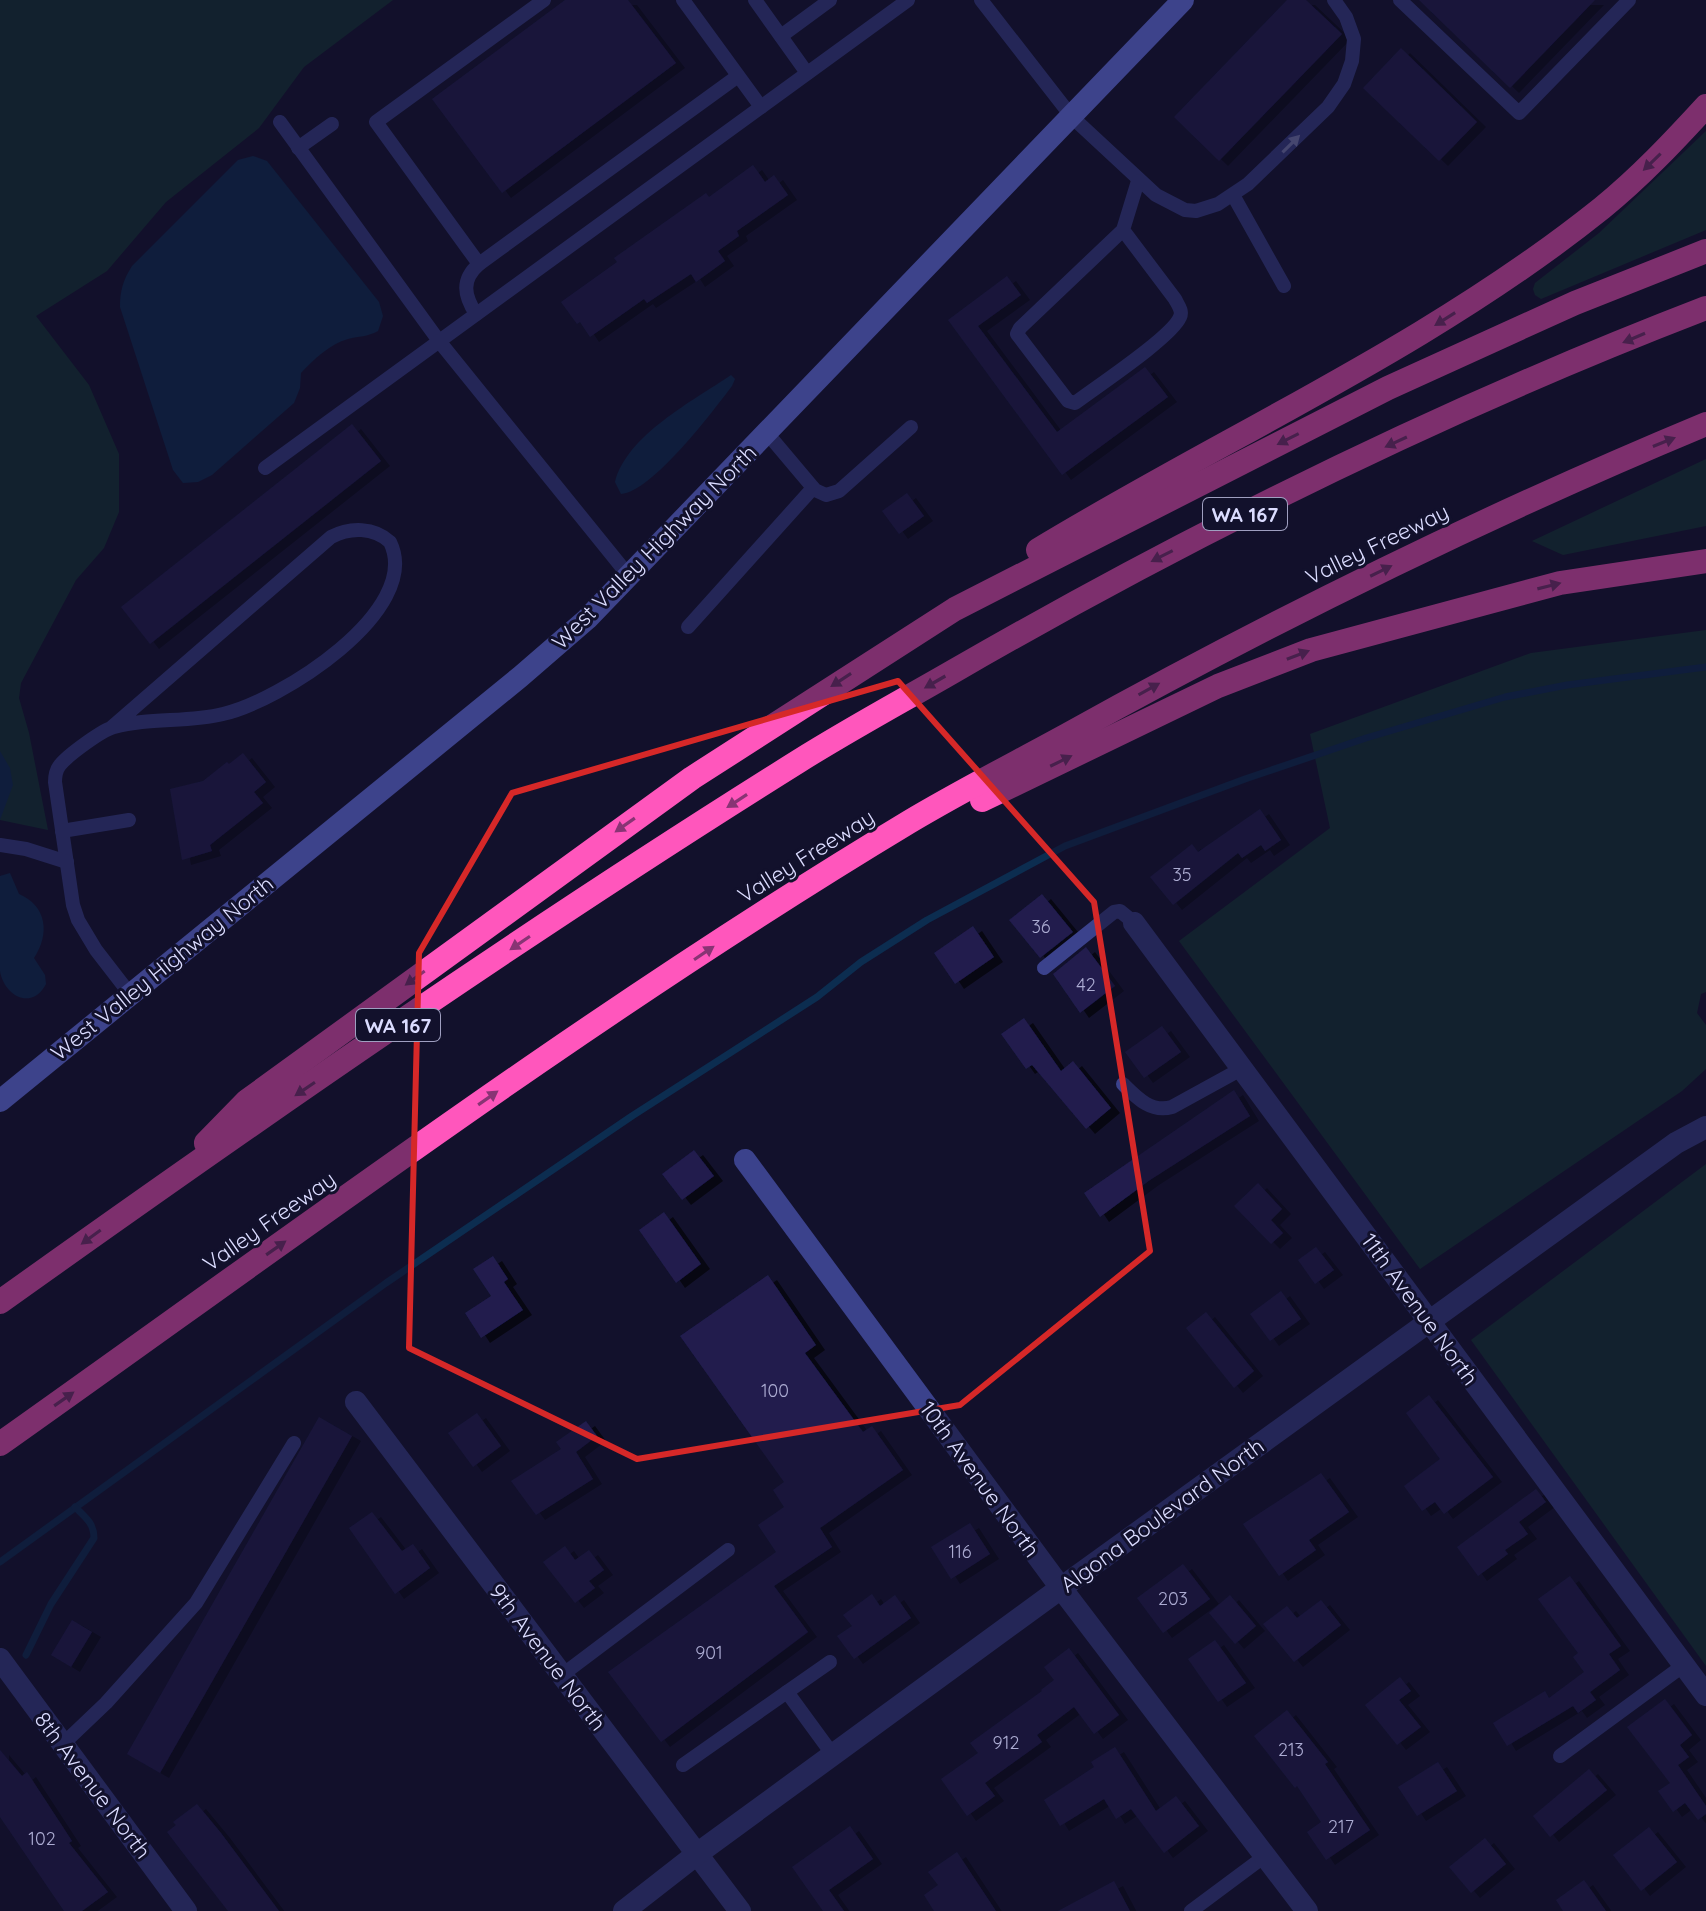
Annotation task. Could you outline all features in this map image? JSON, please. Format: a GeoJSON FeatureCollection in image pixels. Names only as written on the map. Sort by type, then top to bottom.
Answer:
{"type":"FeatureCollection","features":[{"type":"Feature","properties":{"kind":"highway"},"geometry":{"type":"LineString","coordinates":[[168,1181],[247,1101],[692,778],[955,609],[1002,572],[1416,336],[1507,279],[1620,192],[1706,106]]}},
{"type":"Feature","properties":{"kind":"highway"},"geometry":{"type":"LineString","coordinates":[[955,609],[1388,388],[1575,303],[1706,251]]}},
{"type":"Feature","properties":{"kind":"highway","name":"WA 167"},"geometry":{"type":"LineString","coordinates":[[0,1302],[168,1181],[603,887],[790,767],[1107,584],[1296,488],[1557,370],[1706,308]]}},
{"type":"Feature","properties":{"kind":"highway","name":"Valley Freeway"},"geometry":{"type":"LineString","coordinates":[[0,1444],[525,1072],[767,911],[912,820],[1182,671],[1481,522],[1706,424]]}},
{"type":"Feature","properties":{"kind":"highway"},"geometry":{"type":"LineString","coordinates":[[767,911],[1027,777],[1218,686],[1311,650],[1560,583],[1706,561]]}},
{"type":"Feature","properties":{"kind":"main road","name":"West Valley Highway North"},"geometry":{"type":"LineString","coordinates":[[0,1101],[587,619],[1183,0]]}},
{"type":"Feature","properties":{"kind":"street","name":"11th Avenue North"},"geometry":{"type":"LineString","coordinates":[[1135,924],[1706,1695]]}},
{"type":"Feature","properties":{"kind":"street","name":"Algona Boulevard North"},"geometry":{"type":"LineString","coordinates":[[624,1911],[697,1854],[1428,1322],[1676,1143],[1706,1127]]}},
{"type":"Feature","properties":{"kind":"street","name":"10th Avenue North"},"geometry":{"type":"LineString","coordinates":[[745,1160],[1061,1588],[1307,1911]]}},
{"type":"Feature","properties":{"kind":"street","name":"9th Avenue North"},"geometry":{"type":"LineString","coordinates":[[356,1402],[740,1911]]}},
{"type":"Feature","properties":{"kind":"street","name":"8th Avenue North"},"geometry":{"type":"LineString","coordinates":[[0,1659],[186,1911]]}},
{"type":"Feature","properties":{"kind":"lane"},"geometry":{"type":"LineString","coordinates":[[479,264],[376,122],[544,0]]}},
{"type":"Feature","properties":{"kind":"lane"},"geometry":{"type":"LineString","coordinates":[[683,0],[761,107]]}},
{"type":"Feature","properties":{"kind":"lane"},"geometry":{"type":"LineString","coordinates":[[755,0],[807,73]]}},
{"type":"Feature","properties":{"kind":"lane"},"geometry":{"type":"LineString","coordinates":[[781,36],[830,0]]}},
{"type":"Feature","properties":{"kind":"lane"},"geometry":{"type":"LineString","coordinates":[[265,468],[908,0]]}},
{"type":"Feature","properties":{"kind":"lane"},"geometry":{"type":"LineString","coordinates":[[981,0],[1072,117],[1138,181],[1156,195],[1185,210],[1207,209],[1233,195],[1270,165],[1328,107],[1344,84],[1352,61],[1354,39],[1346,17],[1334,0]]}},
{"type":"Feature","properties":{"kind":"lane"},"geometry":{"type":"LineString","coordinates":[[1400,0],[1519,113],[1629,0]]}},
{"type":"Feature","properties":{"kind":"lane"},"geometry":{"type":"LineString","coordinates":[[476,314],[466,297],[465,286],[467,278],[479,264],[738,76]]}},
{"type":"Feature","properties":{"kind":"lane"},"geometry":{"type":"LineString","coordinates":[[280,122],[439,341],[629,576]]}},
{"type":"Feature","properties":{"kind":"lane"},"geometry":{"type":"LineString","coordinates":[[298,148],[332,124]]}},
{"type":"Feature","properties":{"kind":"lane"},"geometry":{"type":"LineString","coordinates":[[1123,230],[1175,299],[1181,312],[1180,319],[1142,354],[1075,403],[1068,401],[1017,334],[1123,230],[1138,181]]}},
{"type":"Feature","properties":{"kind":"lane"},"geometry":{"type":"LineString","coordinates":[[1233,195],[1284,286]]}},
{"type":"Feature","properties":{"kind":"lane"},"geometry":{"type":"LineString","coordinates":[[767,433],[813,488],[826,495],[839,491],[911,427]]}},
{"type":"Feature","properties":{"kind":"lane"},"geometry":{"type":"LineString","coordinates":[[688,627],[813,488]]}},
{"type":"Feature","properties":{"kind":"lane"},"geometry":{"type":"LineString","coordinates":[[112,727],[221,715],[261,701],[299,680],[358,633],[379,608],[390,589],[395,570],[390,542],[379,533],[357,530],[331,537],[112,727],[68,757],[57,769],[55,782],[73,905],[96,950],[130,994]]}},
{"type":"Feature","properties":{"kind":"lane"},"geometry":{"type":"LineString","coordinates":[[62,831],[129,820]]}},
{"type":"Feature","properties":{"kind":"lane"},"geometry":{"type":"LineString","coordinates":[[0,845],[26,849],[67,862]]}},
{"type":"Feature","properties":{"kind":"lane"},"geometry":{"type":"LineString","coordinates":[[1044,968],[1114,912],[1120,911],[1135,924]]}},
{"type":"Feature","properties":{"kind":"lane"},"geometry":{"type":"LineString","coordinates":[[1123,1084],[1151,1107],[1162,1110],[1243,1068]]}},
{"type":"Feature","properties":{"kind":"lane"},"geometry":{"type":"LineString","coordinates":[[63,1744],[106,1703],[196,1603],[294,1443]]}},
{"type":"Feature","properties":{"kind":"lane"},"geometry":{"type":"LineString","coordinates":[[562,1675],[728,1550]]}},
{"type":"Feature","properties":{"kind":"lane"},"geometry":{"type":"LineString","coordinates":[[683,1765],[830,1662]]}},
{"type":"Feature","properties":{"kind":"lane"},"geometry":{"type":"LineString","coordinates":[[1560,1756],[1684,1665]]}},
{"type":"Feature","properties":{"kind":"lane"},"geometry":{"type":"LineString","coordinates":[[787,1692],[833,1755]]}},
{"type":"Feature","properties":{"kind":"lane"},"geometry":{"type":"LineString","coordinates":[[1191,1911],[1265,1856]]}},
{"type":"Feature","properties":{"kind":"highlighted area"},"geometry":{"type":"Polygon","coordinates":[[[898,681],[1094,902],[1150,1251],[960,1405],[637,1459],[409,1348],[419,953],[512,793],[898,681]]]}},
{"type":"Feature","properties":{"kind":"green space"},"geometry":{"type":"Polygon","coordinates":[[[0,0],[393,0],[304,67],[259,128],[166,202],[107,271],[36,316],[89,385],[119,454],[119,512],[104,548],[76,580],[21,683],[19,698],[48,830],[0,820],[0,0]]]}},
{"type":"Feature","properties":{"kind":"green space"},"geometry":{"type":"Polygon","coordinates":[[[1706,131],[1706,230],[1541,299],[1535,295],[1535,283],[1599,233],[1706,131]]]}},
{"type":"Feature","properties":{"kind":"green space"},"geometry":{"type":"Polygon","coordinates":[[[1706,459],[1706,526],[1563,555],[1532,541],[1706,459]]]}},
{"type":"Feature","properties":{"kind":"green space"},"geometry":{"type":"Polygon","coordinates":[[[1706,630],[1706,992],[1701,994],[1697,1013],[1706,1025],[1706,1069],[1682,1091],[1420,1269],[1179,941],[1330,828],[1310,734],[1531,653],[1706,630]]]}},
{"type":"Feature","properties":{"kind":"green space"},"geometry":{"type":"Polygon","coordinates":[[[1706,1164],[1706,1666],[1471,1340],[1706,1164]]]}},
{"type":"Feature","properties":{"kind":"water"},"geometry":{"type":"Polygon","coordinates":[[[253,156],[267,161],[379,302],[383,316],[378,331],[341,341],[311,363],[301,373],[300,388],[294,403],[212,475],[198,482],[183,483],[173,470],[120,307],[121,291],[132,266],[238,160],[253,156]]]}},
{"type":"Feature","properties":{"kind":"water"},"geometry":{"type":"Polygon","coordinates":[[[731,375],[735,379],[732,386],[681,449],[649,480],[621,494],[615,482],[633,449],[663,421],[731,375]]]}},
{"type":"Feature","properties":{"kind":"water"},"geometry":{"type":"Polygon","coordinates":[[[0,751],[10,768],[13,785],[0,820],[0,751]]]}},
{"type":"Feature","properties":{"kind":"water"},"geometry":{"type":"Polygon","coordinates":[[[10,873],[19,894],[35,906],[43,922],[42,940],[34,958],[45,975],[46,984],[33,997],[19,997],[13,993],[0,971],[0,876],[10,873]]]}},
{"type":"Feature","properties":{"kind":"building"},"geometry":{"type":"Polygon","coordinates":[[[565,0],[628,0],[676,63],[502,193],[432,99],[565,0]]]}},
{"type":"Feature","properties":{"kind":"building"},"geometry":{"type":"Polygon","coordinates":[[[1287,0],[1306,0],[1342,34],[1219,161],[1174,117],[1287,0]]]}},
{"type":"Feature","properties":{"kind":"building"},"geometry":{"type":"Polygon","coordinates":[[[1419,0],[1595,0],[1510,88],[1419,0]]]}},
{"type":"Feature","properties":{"kind":"building"},"geometry":{"type":"Polygon","coordinates":[[[1401,48],[1477,122],[1439,161],[1363,88],[1401,48]]]}},
{"type":"Feature","properties":{"kind":"building"},"geometry":{"type":"Polygon","coordinates":[[[753,165],[765,182],[774,175],[788,195],[737,231],[739,236],[718,251],[725,261],[696,282],[691,274],[647,303],[644,299],[590,337],[580,322],[577,324],[561,302],[617,262],[614,258],[706,193],[709,197],[753,165]]]}},
{"type":"Feature","properties":{"kind":"building"},"geometry":{"type":"Polygon","coordinates":[[[1007,276],[1021,295],[978,326],[1057,432],[1145,367],[1168,397],[1062,475],[948,320],[1007,276]]]}},
{"type":"Feature","properties":{"kind":"building"},"geometry":{"type":"Polygon","coordinates":[[[352,424],[381,461],[150,644],[121,607],[352,424]]]}},
{"type":"Feature","properties":{"kind":"building"},"geometry":{"type":"Polygon","coordinates":[[[907,493],[924,516],[899,534],[882,511],[907,493]]]}},
{"type":"Feature","properties":{"kind":"building"},"geometry":{"type":"Polygon","coordinates":[[[243,753],[266,782],[254,792],[263,803],[210,845],[212,851],[182,860],[170,789],[203,781],[243,753]]]}},
{"type":"Feature","properties":{"kind":"building"},"geometry":{"type":"Polygon","coordinates":[[[1260,809],[1281,840],[1265,851],[1261,845],[1242,858],[1238,853],[1173,905],[1150,877],[1192,844],[1198,852],[1260,809]]]}},
{"type":"Feature","properties":{"kind":"building"},"geometry":{"type":"Polygon","coordinates":[[[1042,894],[1073,932],[1040,958],[1009,920],[1042,894]]]}},
{"type":"Feature","properties":{"kind":"building"},"geometry":{"type":"Polygon","coordinates":[[[973,926],[994,957],[955,984],[934,953],[973,926]]]}},
{"type":"Feature","properties":{"kind":"building"},"geometry":{"type":"Polygon","coordinates":[[[1086,947],[1115,986],[1080,1013],[1053,974],[1086,947]]]}},
{"type":"Feature","properties":{"kind":"building"},"geometry":{"type":"Polygon","coordinates":[[[1024,1018],[1061,1071],[1073,1061],[1111,1108],[1086,1129],[1032,1065],[1026,1069],[1001,1034],[1024,1018]]]}},
{"type":"Feature","properties":{"kind":"building"},"geometry":{"type":"Polygon","coordinates":[[[1162,1026],[1181,1052],[1144,1078],[1125,1052],[1162,1026]]]}},
{"type":"Feature","properties":{"kind":"building"},"geometry":{"type":"Polygon","coordinates":[[[1234,1090],[1250,1116],[1150,1180],[1100,1217],[1084,1193],[1234,1090]]]}},
{"type":"Feature","properties":{"kind":"building"},"geometry":{"type":"Polygon","coordinates":[[[694,1150],[714,1176],[682,1200],[662,1174],[694,1150]]]}},
{"type":"Feature","properties":{"kind":"building"},"geometry":{"type":"Polygon","coordinates":[[[1258,1183],[1282,1209],[1271,1220],[1283,1233],[1271,1244],[1234,1206],[1258,1183]]]}},
{"type":"Feature","properties":{"kind":"building"},"geometry":{"type":"Polygon","coordinates":[[[664,1212],[701,1264],[676,1283],[639,1230],[664,1212]]]}},
{"type":"Feature","properties":{"kind":"building"},"geometry":{"type":"Polygon","coordinates":[[[1316,1247],[1334,1270],[1315,1284],[1298,1260],[1316,1247]]]}},
{"type":"Feature","properties":{"kind":"building"},"geometry":{"type":"Polygon","coordinates":[[[493,1256],[508,1279],[504,1282],[523,1310],[481,1338],[465,1313],[491,1296],[473,1269],[493,1256]]]}},
{"type":"Feature","properties":{"kind":"building"},"geometry":{"type":"Polygon","coordinates":[[[768,1275],[816,1345],[805,1353],[863,1432],[872,1426],[903,1470],[820,1528],[832,1547],[774,1586],[808,1632],[661,1742],[608,1672],[776,1552],[758,1525],[784,1507],[773,1490],[784,1482],[680,1336],[768,1275]]]}},
{"type":"Feature","properties":{"kind":"building"},"geometry":{"type":"Polygon","coordinates":[[[1281,1291],[1301,1319],[1270,1341],[1250,1314],[1281,1291]]]}},
{"type":"Feature","properties":{"kind":"building"},"geometry":{"type":"Polygon","coordinates":[[[1206,1312],[1254,1371],[1234,1388],[1186,1328],[1206,1312]]]}},
{"type":"Feature","properties":{"kind":"building"},"geometry":{"type":"Polygon","coordinates":[[[1429,1395],[1493,1477],[1444,1514],[1435,1502],[1422,1511],[1404,1486],[1440,1459],[1406,1413],[1429,1395]]]}},
{"type":"Feature","properties":{"kind":"building"},"geometry":{"type":"Polygon","coordinates":[[[477,1413],[501,1446],[473,1467],[448,1433],[477,1413]]]}},
{"type":"Feature","properties":{"kind":"building"},"geometry":{"type":"Polygon","coordinates":[[[319,1417],[352,1436],[160,1773],[127,1754],[319,1417]]]}},
{"type":"Feature","properties":{"kind":"building"},"geometry":{"type":"Polygon","coordinates":[[[586,1421],[597,1436],[576,1452],[593,1479],[536,1515],[511,1481],[561,1449],[556,1442],[586,1421]]]}},
{"type":"Feature","properties":{"kind":"building"},"geometry":{"type":"Polygon","coordinates":[[[1321,1473],[1349,1512],[1309,1540],[1316,1550],[1279,1576],[1243,1524],[1321,1473]]]}},
{"type":"Feature","properties":{"kind":"building"},"geometry":{"type":"Polygon","coordinates":[[[1536,1489],[1546,1502],[1519,1522],[1528,1534],[1505,1550],[1508,1554],[1478,1576],[1457,1547],[1536,1489]]]}},
{"type":"Feature","properties":{"kind":"building"},"geometry":{"type":"Polygon","coordinates":[[[372,1512],[402,1551],[413,1544],[430,1568],[395,1594],[349,1528],[372,1512]]]}},
{"type":"Feature","properties":{"kind":"building"},"geometry":{"type":"Polygon","coordinates":[[[970,1523],[990,1554],[951,1579],[931,1547],[970,1523]]]}},
{"type":"Feature","properties":{"kind":"building"},"geometry":{"type":"Polygon","coordinates":[[[565,1546],[575,1560],[589,1550],[604,1570],[589,1581],[595,1588],[575,1603],[543,1562],[565,1546]]]}},
{"type":"Feature","properties":{"kind":"building"},"geometry":{"type":"Polygon","coordinates":[[[1183,1564],[1210,1599],[1163,1633],[1137,1598],[1183,1564]]]}},
{"type":"Feature","properties":{"kind":"building"},"geometry":{"type":"Polygon","coordinates":[[[1570,1576],[1621,1646],[1609,1654],[1620,1670],[1590,1692],[1596,1700],[1578,1713],[1573,1706],[1507,1746],[1493,1723],[1545,1691],[1549,1698],[1584,1672],[1573,1657],[1578,1653],[1538,1599],[1570,1576]]]}},
{"type":"Feature","properties":{"kind":"building"},"geometry":{"type":"Polygon","coordinates":[[[872,1594],[880,1606],[895,1595],[911,1618],[854,1659],[837,1636],[852,1626],[843,1615],[872,1594]]]}},
{"type":"Feature","properties":{"kind":"building"},"geometry":{"type":"Polygon","coordinates":[[[1230,1595],[1256,1626],[1235,1644],[1209,1613],[1230,1595]]]}},
{"type":"Feature","properties":{"kind":"building"},"geometry":{"type":"Polygon","coordinates":[[[1321,1600],[1341,1625],[1294,1662],[1263,1624],[1287,1606],[1297,1618],[1321,1600]]]}},
{"type":"Feature","properties":{"kind":"building"},"geometry":{"type":"Polygon","coordinates":[[[72,1620],[92,1632],[71,1667],[51,1655],[72,1620]]]}},
{"type":"Feature","properties":{"kind":"building"},"geometry":{"type":"Polygon","coordinates":[[[1215,1640],[1246,1683],[1218,1702],[1188,1659],[1215,1640]]]}},
{"type":"Feature","properties":{"kind":"building"},"geometry":{"type":"Polygon","coordinates":[[[1069,1648],[1119,1715],[1094,1734],[1074,1707],[1037,1735],[1042,1742],[985,1783],[995,1796],[967,1816],[941,1779],[978,1753],[970,1743],[1054,1680],[1044,1667],[1069,1648]]]}},
{"type":"Feature","properties":{"kind":"building"},"geometry":{"type":"Polygon","coordinates":[[[1400,1677],[1411,1691],[1399,1700],[1421,1727],[1397,1745],[1365,1705],[1400,1677]]]}},
{"type":"Feature","properties":{"kind":"building"},"geometry":{"type":"Polygon","coordinates":[[[1665,1699],[1692,1735],[1680,1745],[1689,1757],[1678,1765],[1706,1806],[1706,1814],[1698,1820],[1685,1803],[1673,1812],[1658,1791],[1670,1783],[1627,1727],[1665,1699]]]}},
{"type":"Feature","properties":{"kind":"building"},"geometry":{"type":"Polygon","coordinates":[[[1287,1710],[1328,1762],[1325,1764],[1370,1830],[1326,1860],[1307,1832],[1321,1822],[1297,1786],[1295,1788],[1254,1736],[1287,1710]]]}},
{"type":"Feature","properties":{"kind":"building"},"geometry":{"type":"Polygon","coordinates":[[[1115,1747],[1156,1811],[1176,1796],[1199,1826],[1164,1853],[1131,1809],[1116,1819],[1104,1799],[1060,1826],[1044,1800],[1094,1767],[1091,1762],[1115,1747]]]}},
{"type":"Feature","properties":{"kind":"building"},"geometry":{"type":"Polygon","coordinates":[[[0,1750],[22,1776],[27,1772],[72,1841],[69,1843],[108,1892],[82,1911],[64,1911],[0,1817],[0,1750]]]}},
{"type":"Feature","properties":{"kind":"building"},"geometry":{"type":"Polygon","coordinates":[[[1438,1762],[1457,1791],[1417,1816],[1398,1787],[1438,1762]]]}},
{"type":"Feature","properties":{"kind":"building"},"geometry":{"type":"Polygon","coordinates":[[[1589,1769],[1607,1790],[1550,1837],[1533,1816],[1589,1769]]]}},
{"type":"Feature","properties":{"kind":"building"},"geometry":{"type":"Polygon","coordinates":[[[197,1804],[279,1911],[228,1911],[183,1853],[167,1832],[176,1825],[173,1822],[197,1804]]]}},
{"type":"Feature","properties":{"kind":"building"},"geometry":{"type":"Polygon","coordinates":[[[850,1826],[873,1859],[829,1890],[844,1911],[823,1911],[792,1867],[850,1826]]]}},
{"type":"Feature","properties":{"kind":"building"},"geometry":{"type":"Polygon","coordinates":[[[1649,1827],[1677,1862],[1641,1891],[1613,1855],[1649,1827]]]}},
{"type":"Feature","properties":{"kind":"building"},"geometry":{"type":"Polygon","coordinates":[[[1485,1838],[1506,1864],[1471,1893],[1449,1867],[1485,1838]]]}},
{"type":"Feature","properties":{"kind":"building"},"geometry":{"type":"Polygon","coordinates":[[[957,1852],[996,1911],[934,1911],[924,1895],[938,1885],[928,1872],[957,1852]]]}},
{"type":"Feature","properties":{"kind":"building"},"geometry":{"type":"Polygon","coordinates":[[[1584,1880],[1606,1911],[1563,1911],[1556,1900],[1584,1880]]]}},
{"type":"Feature","properties":{"kind":"building"},"geometry":{"type":"Polygon","coordinates":[[[1114,1881],[1130,1911],[1058,1911],[1114,1881]]]}},
{"type":"Feature","properties":{"kind":"waterway"},"geometry":{"type":"LineString","coordinates":[[0,1562],[386,1283],[632,1116],[817,997],[861,962],[927,920],[1065,846],[1366,738],[1505,697],[1567,685],[1706,667]]}},
{"type":"Feature","properties":{"kind":"waterway"},"geometry":{"type":"LineString","coordinates":[[26,1655],[51,1604],[94,1538],[91,1524],[75,1507]]}}]}
